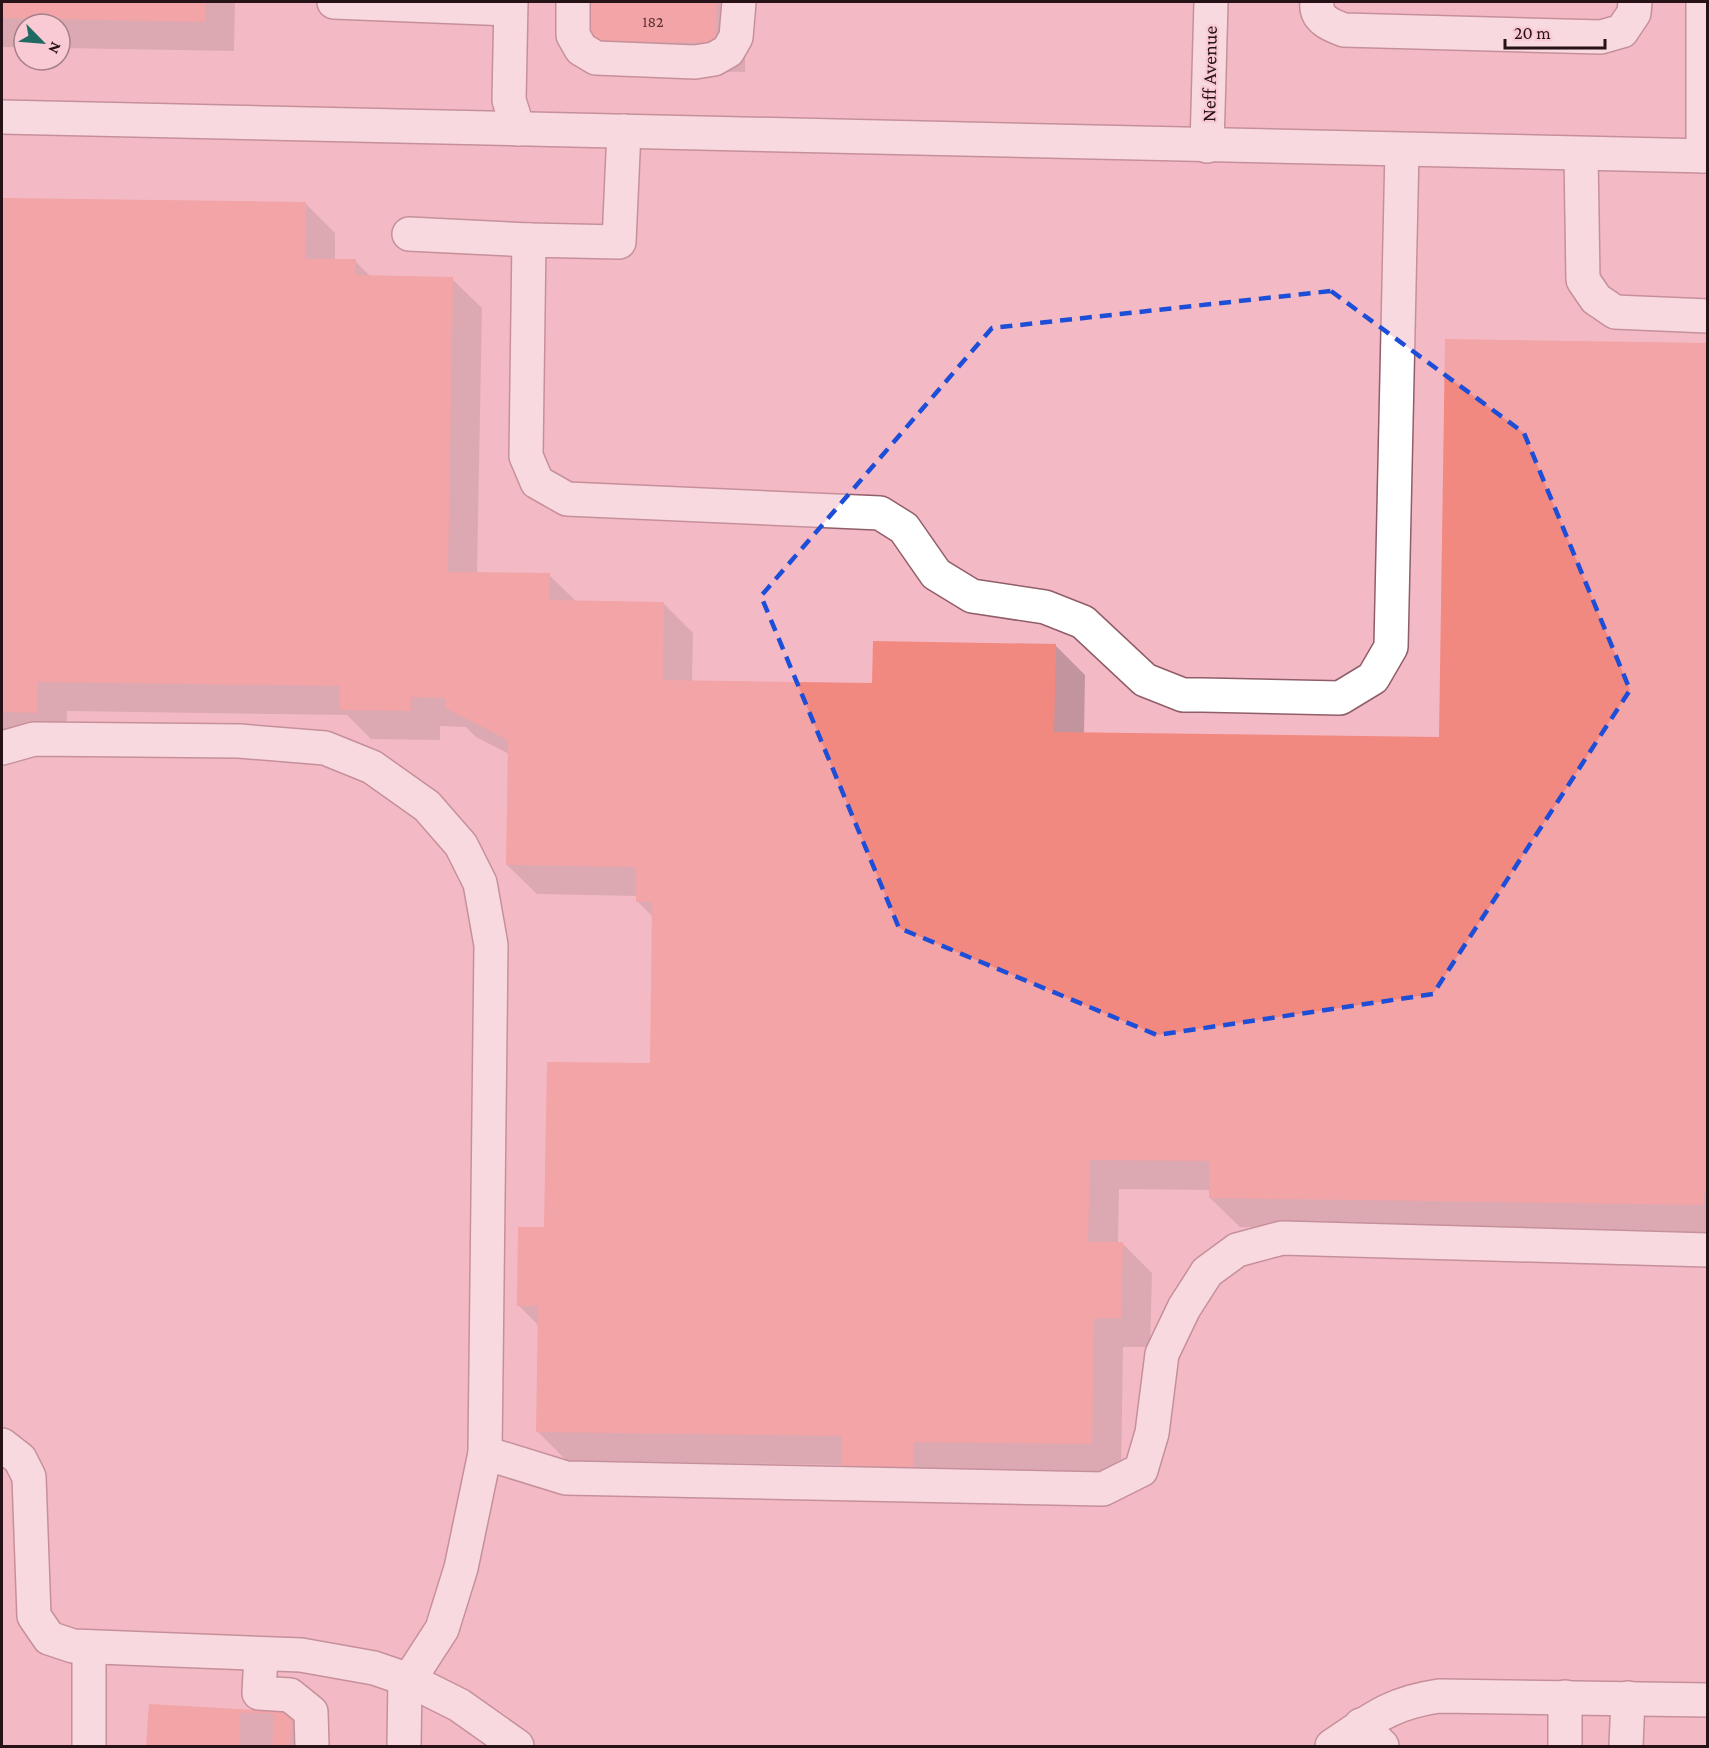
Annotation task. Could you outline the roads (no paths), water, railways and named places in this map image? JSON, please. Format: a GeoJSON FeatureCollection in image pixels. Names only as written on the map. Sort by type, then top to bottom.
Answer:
{"type":"FeatureCollection","features":[{"type":"Feature","properties":{"kind":"street"},"geometry":{"type":"LineString","coordinates":[[334,2],[511,5],[509,100],[518,129]]}},
{"type":"Feature","properties":{"kind":"street"},"geometry":{"type":"LineString","coordinates":[[573,2],[573,35],[581,49],[596,58],[695,62],[714,59],[728,51],[736,37],[739,2]]}},
{"type":"Feature","properties":{"kind":"street","name":"Neff Avenue"},"geometry":{"type":"LineString","coordinates":[[1207,146],[1210,2]]}},
{"type":"Feature","properties":{"kind":"street"},"geometry":{"type":"LineString","coordinates":[[1317,2],[1316,8],[1324,22],[1344,30],[1602,37],[1622,31],[1634,13],[1635,2]]}},
{"type":"Feature","properties":{"kind":"street"},"geometry":{"type":"LineString","coordinates":[[2,117],[1705,156],[1703,2]]}},
{"type":"Feature","properties":{"kind":"street"},"geometry":{"type":"LineString","coordinates":[[409,234],[619,242],[624,131]]}},
{"type":"Feature","properties":{"kind":"street"},"geometry":{"type":"LineString","coordinates":[[529,240],[526,456],[537,482],[567,499],[880,513],[904,528],[936,574],[972,596],[1046,607],[1083,622],[1145,680],[1183,695],[1340,698],[1373,678],[1391,647],[1402,150]]}},
{"type":"Feature","properties":{"kind":"street"},"geometry":{"type":"LineString","coordinates":[[1581,154],[1583,280],[1596,299],[1615,312],[1707,316]]}},
{"type":"Feature","properties":{"kind":"street"},"geometry":{"type":"LineString","coordinates":[[2,748],[34,739],[231,741],[325,748],[372,767],[427,806],[461,845],[480,883],[491,945],[485,1453],[461,1568],[442,1629],[407,1679],[404,1746]]}},
{"type":"Feature","properties":{"kind":"street"},"geometry":{"type":"LineString","coordinates":[[485,1453],[566,1478],[1103,1489],[1141,1470],[1152,1432],[1162,1354],[1184,1308],[1207,1272],[1238,1250],[1282,1238],[1707,1250]]}},
{"type":"Feature","properties":{"kind":"street"},"geometry":{"type":"LineString","coordinates":[[2,1445],[20,1458],[30,1482],[34,1616],[42,1632],[57,1642],[89,1647],[261,1654],[338,1660],[407,1679],[459,1705],[517,1746]]}},
{"type":"Feature","properties":{"kind":"street"},"geometry":{"type":"LineString","coordinates":[[89,1647],[89,1746]]}},
{"type":"Feature","properties":{"kind":"street"},"geometry":{"type":"LineString","coordinates":[[261,1654],[258,1701],[290,1695],[311,1712],[312,1746]]}},
{"type":"Feature","properties":{"kind":"street"},"geometry":{"type":"LineString","coordinates":[[1332,1746],[1372,1736],[1400,1704],[1439,1696],[1707,1700]]}},
{"type":"Feature","properties":{"kind":"street"},"geometry":{"type":"LineString","coordinates":[[1565,1697],[1565,1746]]}},
{"type":"Feature","properties":{"kind":"street"},"geometry":{"type":"LineString","coordinates":[[1626,1746],[1628,1698]]}},
{"type":"Feature","properties":{"kind":"tunnel"},"geometry":{"type":"LineString","coordinates":[[256,1746],[257,1710]]}}]}
